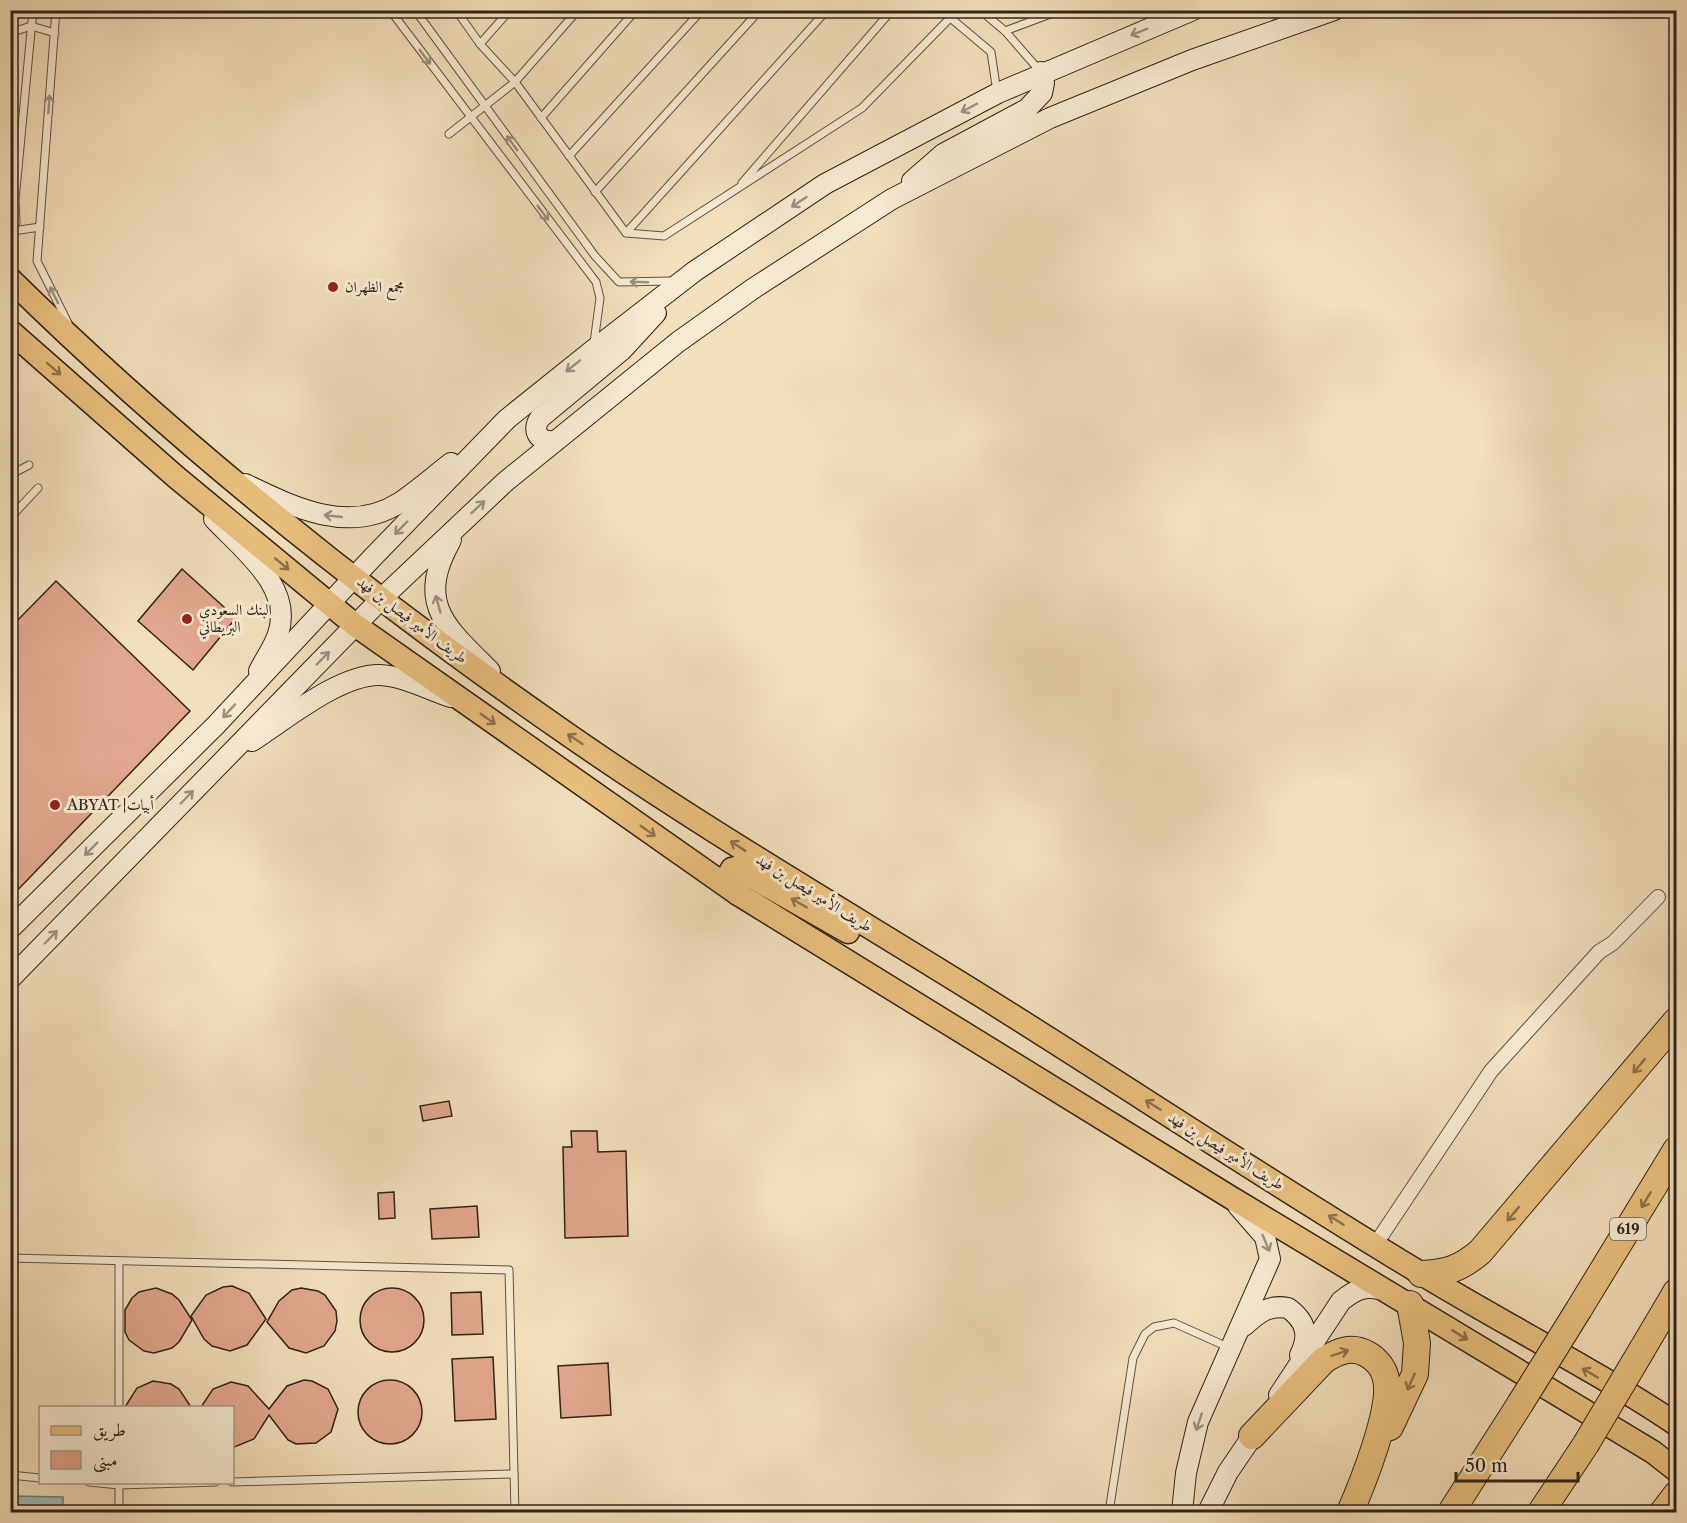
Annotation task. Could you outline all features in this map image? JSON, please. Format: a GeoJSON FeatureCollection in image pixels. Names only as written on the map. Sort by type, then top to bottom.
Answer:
{"type":"FeatureCollection","features":[{"type":"Feature","properties":{"kind":"highway"},"geometry":{"type":"LineString","coordinates":[[1421,1274],[1447,1273],[1459,1269],[1480,1252],[1677,1021]]}},
{"type":"Feature","properties":{"kind":"highway","name":"619"},"geometry":{"type":"LineString","coordinates":[[1451,1512],[1677,1150]]}},
{"type":"Feature","properties":{"kind":"highway"},"geometry":{"type":"LineString","coordinates":[[1541,1512],[1586,1444],[1677,1292]]}},
{"type":"Feature","properties":{"kind":"highway"},"geometry":{"type":"LineString","coordinates":[[1350,1512],[1415,1374],[1417,1343],[1410,1304]]}},
{"type":"Feature","properties":{"kind":"highway"},"geometry":{"type":"LineString","coordinates":[[1252,1436],[1324,1360],[1335,1353],[1358,1350],[1379,1364],[1386,1379],[1387,1400],[1364,1482]]}},
{"type":"Feature","properties":{"kind":"highway"},"geometry":{"type":"LineString","coordinates":[[1663,1512],[1677,1495]]}},
{"type":"Feature","properties":{"kind":"main road","name":"طريف الأمير فيصل بن فهد"},"geometry":{"type":"LineString","coordinates":[[10,279],[80,347],[229,476],[382,598],[569,735],[748,853],[982,997],[1421,1274],[1677,1424]]}},
{"type":"Feature","properties":{"kind":"main road"},"geometry":{"type":"LineString","coordinates":[[10,330],[176,477],[355,625],[738,894],[1230,1197],[1653,1452],[1677,1470]]}},
{"type":"Feature","properties":{"kind":"main road"},"geometry":{"type":"LineString","coordinates":[[738,894],[728,876],[732,869],[736,868],[874,947],[982,997]]}},
{"type":"Feature","properties":{"kind":"street"},"geometry":{"type":"LineString","coordinates":[[229,476],[291,506],[339,518],[368,515],[398,504],[695,271],[825,184],[1041,72],[1193,10]]}},
{"type":"Feature","properties":{"kind":"street"},"geometry":{"type":"LineString","coordinates":[[10,979],[382,598],[555,441],[678,342],[754,288],[892,200],[1050,118],[1192,60],[1334,10]]}},
{"type":"Feature","properties":{"kind":"street"},"geometry":{"type":"LineString","coordinates":[[892,200],[943,154],[1031,105],[1042,93],[1044,83],[1041,72]]}},
{"type":"Feature","properties":{"kind":"street"},"geometry":{"type":"LineString","coordinates":[[555,441],[542,440],[537,435],[535,429],[540,418],[622,350],[695,271]]}},
{"type":"Feature","properties":{"kind":"street"},"geometry":{"type":"LineString","coordinates":[[10,929],[247,692],[507,419]]}},
{"type":"Feature","properties":{"kind":"street"},"geometry":{"type":"LineString","coordinates":[[176,477],[269,579],[276,592],[281,621],[278,635],[247,692]]}},
{"type":"Feature","properties":{"kind":"street"},"geometry":{"type":"LineString","coordinates":[[460,525],[438,562],[435,597],[450,631],[515,696]]}},
{"type":"Feature","properties":{"kind":"street"},"geometry":{"type":"LineString","coordinates":[[225,758],[334,689],[369,676],[391,677],[463,701]]}},
{"type":"Feature","properties":{"kind":"street"},"geometry":{"type":"LineString","coordinates":[[1375,1245],[1491,1071],[1599,952],[1613,943],[1658,897]]}},
{"type":"Feature","properties":{"kind":"street"},"geometry":{"type":"LineString","coordinates":[[1182,1512],[1186,1473],[1198,1422],[1230,1348],[1268,1270],[1270,1250],[1265,1237],[1230,1197]]}},
{"type":"Feature","properties":{"kind":"street"},"geometry":{"type":"LineString","coordinates":[[1208,1512],[1228,1472],[1341,1301],[1356,1290],[1365,1287],[1386,1290]]}},
{"type":"Feature","properties":{"kind":"street"},"geometry":{"type":"LineString","coordinates":[[1241,1329],[1259,1312],[1269,1308],[1288,1308],[1296,1314],[1306,1333],[1305,1345],[1287,1384]]}},
{"type":"Feature","properties":{"kind":"lane"},"geometry":{"type":"LineString","coordinates":[[12,232],[16,223],[13,198],[33,10]]}},
{"type":"Feature","properties":{"kind":"lane"},"geometry":{"type":"LineString","coordinates":[[57,10],[38,261],[80,347]]}},
{"type":"Feature","properties":{"kind":"lane"},"geometry":{"type":"LineString","coordinates":[[390,10],[596,282],[600,298],[593,350]]}},
{"type":"Feature","properties":{"kind":"lane"},"geometry":{"type":"LineString","coordinates":[[414,10],[596,256],[619,282],[665,283],[695,271]]}},
{"type":"Feature","properties":{"kind":"lane"},"geometry":{"type":"LineString","coordinates":[[456,10],[480,44],[514,82],[626,233],[664,236],[862,108],[950,18]]}},
{"type":"Feature","properties":{"kind":"lane"},"geometry":{"type":"LineString","coordinates":[[480,44],[510,10]]}},
{"type":"Feature","properties":{"kind":"lane"},"geometry":{"type":"LineString","coordinates":[[449,134],[470,116],[486,107],[514,82],[578,10]]}},
{"type":"Feature","properties":{"kind":"lane"},"geometry":{"type":"LineString","coordinates":[[541,118],[636,10]]}},
{"type":"Feature","properties":{"kind":"lane"},"geometry":{"type":"LineString","coordinates":[[569,156],[702,10]]}},
{"type":"Feature","properties":{"kind":"lane"},"geometry":{"type":"LineString","coordinates":[[595,192],[760,10]]}},
{"type":"Feature","properties":{"kind":"lane"},"geometry":{"type":"LineString","coordinates":[[626,233],[827,10]]}},
{"type":"Feature","properties":{"kind":"lane"},"geometry":{"type":"LineString","coordinates":[[735,190],[892,10]]}},
{"type":"Feature","properties":{"kind":"lane"},"geometry":{"type":"LineString","coordinates":[[941,10],[991,52],[998,93]]}},
{"type":"Feature","properties":{"kind":"lane"},"geometry":{"type":"LineString","coordinates":[[980,10],[1005,31],[1041,72]]}},
{"type":"Feature","properties":{"kind":"lane"},"geometry":{"type":"LineString","coordinates":[[1005,31],[1061,10]]}},
{"type":"Feature","properties":{"kind":"lane"},"geometry":{"type":"LineString","coordinates":[[10,33],[31,26],[55,33]]}},
{"type":"Feature","properties":{"kind":"lane"},"geometry":{"type":"LineString","coordinates":[[12,232],[40,227]]}},
{"type":"Feature","properties":{"kind":"lane"},"geometry":{"type":"LineString","coordinates":[[10,475],[28,465]]}},
{"type":"Feature","properties":{"kind":"lane"},"geometry":{"type":"LineString","coordinates":[[10,518],[38,488]]}},
{"type":"Feature","properties":{"kind":"lane"},"geometry":{"type":"LineString","coordinates":[[10,1258],[509,1270],[515,1512]]}},
{"type":"Feature","properties":{"kind":"lane"},"geometry":{"type":"LineString","coordinates":[[119,1262],[119,1406]]}},
{"type":"Feature","properties":{"kind":"lane"},"geometry":{"type":"LineString","coordinates":[[1109,1512],[1133,1358],[1145,1334],[1154,1327],[1174,1323],[1230,1348]]}},
{"type":"Feature","properties":{"kind":"lane"},"geometry":{"type":"LineString","coordinates":[[234,1482],[514,1474]]}},
{"type":"Feature","properties":{"kind":"lane"},"geometry":{"type":"LineString","coordinates":[[10,1475],[39,1478]]}},
{"type":"Feature","properties":{"kind":"lane"},"geometry":{"type":"LineString","coordinates":[[119,1484],[119,1512]]}},
{"type":"Feature","properties":{"kind":"green space"},"geometry":{"type":"Polygon","coordinates":[[[17,50],[11,123],[11,53],[17,50]]]}},
{"type":"Feature","properties":{"kind":"water"},"geometry":{"type":"Polygon","coordinates":[[[11,1496],[63,1497],[63,1512],[11,1512],[11,1496]]]}},
{"type":"Feature","properties":{"kind":"building","name":"البنك السعودي البريطاني"},"geometry":{"type":"Polygon","coordinates":[[[182,569],[236,618],[193,670],[138,621],[182,569]]]}},
{"type":"Feature","properties":{"kind":"building","name":"ABYAT |أبيات"},"geometry":{"type":"Polygon","coordinates":[[[56,581],[190,711],[10,898],[10,628],[56,581]]]}},
{"type":"Feature","properties":{"kind":"building"},"geometry":{"type":"Polygon","coordinates":[[[449,1101],[452,1116],[423,1121],[420,1106],[449,1101]]]}},
{"type":"Feature","properties":{"kind":"building"},"geometry":{"type":"Polygon","coordinates":[[[571,1131],[597,1131],[598,1152],[626,1151],[628,1236],[565,1238],[563,1147],[572,1147],[571,1131]]]}},
{"type":"Feature","properties":{"kind":"building"},"geometry":{"type":"Polygon","coordinates":[[[394,1192],[395,1218],[379,1219],[378,1193],[394,1192]]]}},
{"type":"Feature","properties":{"kind":"building"},"geometry":{"type":"Polygon","coordinates":[[[477,1206],[479,1237],[432,1239],[430,1209],[477,1206]]]}},
{"type":"Feature","properties":{"kind":"building"},"geometry":{"type":"Polygon","coordinates":[[[232,1286],[249,1293],[266,1319],[247,1345],[230,1351],[212,1346],[204,1339],[191,1316],[206,1295],[223,1287],[232,1286]]]}},
{"type":"Feature","properties":{"kind":"building"},"geometry":{"type":"Polygon","coordinates":[[[156,1288],[172,1294],[179,1300],[192,1320],[179,1342],[172,1348],[154,1353],[144,1351],[129,1340],[125,1332],[125,1310],[132,1298],[139,1292],[156,1288]]]}},
{"type":"Feature","properties":{"kind":"building"},"geometry":{"type":"Polygon","coordinates":[[[301,1288],[318,1291],[325,1295],[336,1311],[337,1321],[335,1331],[324,1346],[306,1353],[289,1348],[267,1322],[279,1301],[292,1290],[301,1288]]]}},
{"type":"Feature","properties":{"kind":"building"},"geometry":{"type":"Polygon","coordinates":[[[392,1288],[404,1290],[415,1297],[422,1308],[424,1320],[422,1332],[415,1343],[404,1350],[392,1352],[380,1350],[369,1343],[362,1332],[360,1320],[362,1308],[369,1297],[380,1290],[392,1288]]]}},
{"type":"Feature","properties":{"kind":"building"},"geometry":{"type":"Polygon","coordinates":[[[481,1292],[483,1334],[452,1335],[451,1293],[481,1292]]]}},
{"type":"Feature","properties":{"kind":"building"},"geometry":{"type":"Polygon","coordinates":[[[493,1357],[496,1419],[455,1421],[452,1359],[493,1357]]]}},
{"type":"Feature","properties":{"kind":"building"},"geometry":{"type":"Polygon","coordinates":[[[608,1363],[611,1415],[561,1418],[558,1366],[608,1363]]]}},
{"type":"Feature","properties":{"kind":"building"},"geometry":{"type":"Polygon","coordinates":[[[304,1380],[312,1381],[328,1389],[338,1409],[331,1432],[316,1443],[296,1444],[288,1440],[269,1415],[254,1439],[234,1447],[234,1406],[202,1406],[213,1389],[231,1382],[248,1386],[269,1409],[287,1386],[304,1380]]]}},
{"type":"Feature","properties":{"kind":"building"},"geometry":{"type":"Polygon","coordinates":[[[384,1380],[396,1380],[413,1389],[420,1400],[422,1412],[420,1424],[413,1435],[396,1444],[384,1444],[372,1439],[363,1430],[358,1418],[358,1406],[363,1394],[372,1385],[384,1380]]]}},
{"type":"Feature","properties":{"kind":"building"},"geometry":{"type":"Polygon","coordinates":[[[153,1381],[171,1384],[179,1389],[190,1406],[126,1406],[137,1388],[153,1381]]]}},
{"type":"Feature","properties":{"kind":"place","name":"مجمع الظهران"},"geometry":{"type":"Point","coordinates":[333,287]}},
{"type":"Feature","properties":{"kind":"place","name":"البنك السعودي البريطاني"},"geometry":{"type":"Point","coordinates":[187,619]}},
{"type":"Feature","properties":{"kind":"place","name":"ABYAT |أبيات"},"geometry":{"type":"Point","coordinates":[55,805]}}]}
